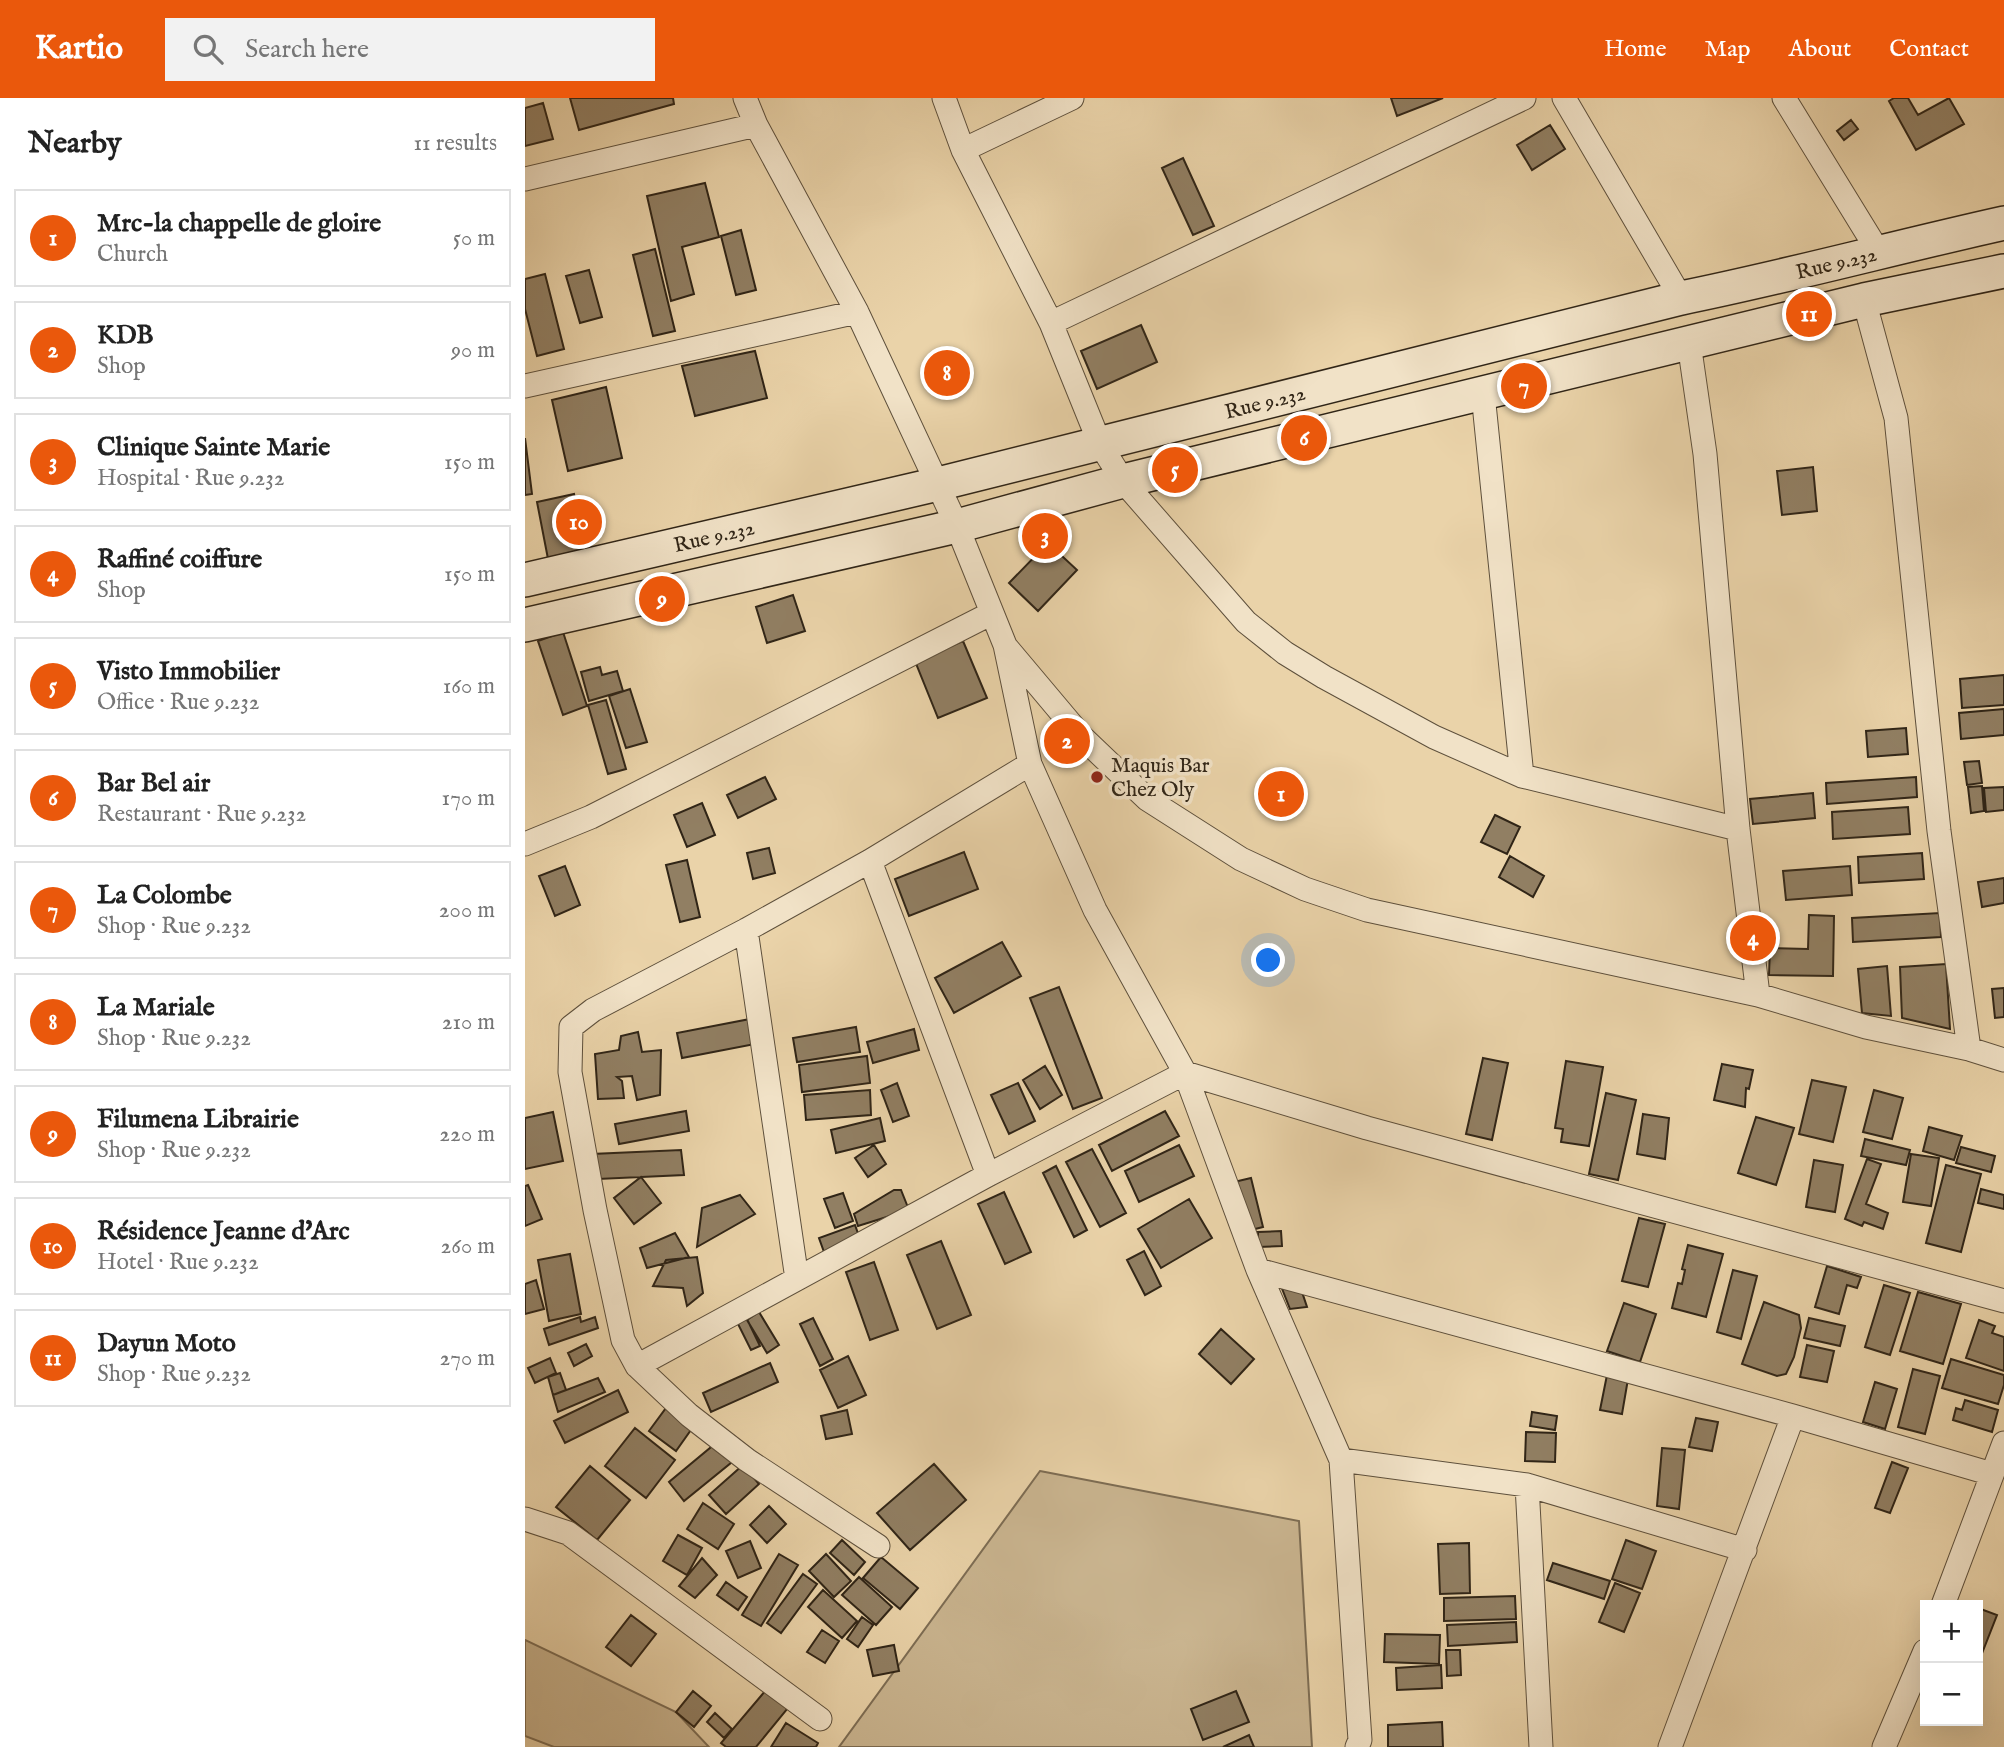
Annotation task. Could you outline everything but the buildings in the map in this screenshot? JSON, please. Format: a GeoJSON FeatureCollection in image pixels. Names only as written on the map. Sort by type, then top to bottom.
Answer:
{"type":"FeatureCollection","features":[{"type":"Feature","properties":{"kind":"street"},"geometry":{"type":"LineString","coordinates":[[745,98],[756,125],[857,312],[957,526],[1005,645],[1030,764],[1095,910],[1185,1073],[1258,1270],[1341,1460],[1360,1745]]}},
{"type":"Feature","properties":{"kind":"street"},"geometry":{"type":"LineString","coordinates":[[944,98],[963,149],[1051,323],[1100,444],[1123,481],[1246,622],[1285,653],[1324,677],[1434,737],[1522,776],[1738,829]]}},
{"type":"Feature","properties":{"kind":"street"},"geometry":{"type":"LineString","coordinates":[[963,149],[1072,98]]}},
{"type":"Feature","properties":{"kind":"street"},"geometry":{"type":"LineString","coordinates":[[1051,323],[1524,98]]}},
{"type":"Feature","properties":{"kind":"street"},"geometry":{"type":"LineString","coordinates":[[1564,98],[1681,298]]}},
{"type":"Feature","properties":{"kind":"street"},"geometry":{"type":"LineString","coordinates":[[1784,98],[1878,251]]}},
{"type":"Feature","properties":{"kind":"street"},"geometry":{"type":"LineString","coordinates":[[525,179],[756,125]]}},
{"type":"Feature","properties":{"kind":"street","name":"Rue 9.232"},"geometry":{"type":"LineString","coordinates":[[525,580],[938,484],[1681,298],[1783,278],[1878,251],[2004,223]]}},
{"type":"Feature","properties":{"kind":"street","name":"Rue 9.232"},"geometry":{"type":"LineString","coordinates":[[525,625],[957,526],[1123,481],[1864,300],[2004,271]]}},
{"type":"Feature","properties":{"kind":"street"},"geometry":{"type":"LineString","coordinates":[[1864,300],[1896,418],[1939,831],[1969,1049]]}},
{"type":"Feature","properties":{"kind":"street"},"geometry":{"type":"LineString","coordinates":[[525,386],[857,312]]}},
{"type":"Feature","properties":{"kind":"street"},"geometry":{"type":"LineString","coordinates":[[1689,343],[1705,454],[1738,829],[1758,995]]}},
{"type":"Feature","properties":{"kind":"street"},"geometry":{"type":"LineString","coordinates":[[1483,394],[1522,776]]}},
{"type":"Feature","properties":{"kind":"street"},"geometry":{"type":"LineString","coordinates":[[525,844],[591,817],[992,613]]}},
{"type":"Feature","properties":{"kind":"street"},"geometry":{"type":"LineString","coordinates":[[1005,645],[1081,736],[1147,799],[1241,859],[1305,889],[1367,910],[1758,995],[1866,1027],[1969,1049],[2004,1060]]}},
{"type":"Feature","properties":{"kind":"street"},"geometry":{"type":"LineString","coordinates":[[879,1546],[747,1460],[689,1415],[637,1366],[623,1340],[595,1210],[570,1072],[571,1027],[593,1010],[870,861],[1030,764]]}},
{"type":"Feature","properties":{"kind":"street"},"geometry":{"type":"LineString","coordinates":[[870,861],[988,1175]]}},
{"type":"Feature","properties":{"kind":"street"},"geometry":{"type":"LineString","coordinates":[[746,930],[797,1279]]}},
{"type":"Feature","properties":{"kind":"street"},"geometry":{"type":"LineString","coordinates":[[637,1366],[988,1175],[1185,1073],[1367,1128],[2004,1301]]}},
{"type":"Feature","properties":{"kind":"street"},"geometry":{"type":"LineString","coordinates":[[1258,1270],[1794,1416],[1992,1474]]}},
{"type":"Feature","properties":{"kind":"street"},"geometry":{"type":"LineString","coordinates":[[1670,1747],[1794,1416]]}},
{"type":"Feature","properties":{"kind":"street"},"geometry":{"type":"LineString","coordinates":[[1945,1600],[2004,1443]]}},
{"type":"Feature","properties":{"kind":"street"},"geometry":{"type":"LineString","coordinates":[[1341,1460],[1527,1485],[1745,1550]]}},
{"type":"Feature","properties":{"kind":"street"},"geometry":{"type":"LineString","coordinates":[[1527,1485],[1541,1747]]}},
{"type":"Feature","properties":{"kind":"street"},"geometry":{"type":"LineString","coordinates":[[525,1519],[568,1533],[820,1719]]}},
{"type":"Feature","properties":{"kind":"street"},"geometry":{"type":"LineString","coordinates":[[1884,1747],[1920,1663]]}},
{"type":"Feature","properties":{"kind":"shaded area"},"geometry":{"type":"Polygon","coordinates":[[[1040,1471],[1299,1521],[1312,1747],[839,1747],[1040,1471]]]}},
{"type":"Feature","properties":{"kind":"shaded area"},"geometry":{"type":"Polygon","coordinates":[[[525,1640],[676,1712],[709,1747],[554,1747],[525,1736],[525,1640]]]}},
{"type":"Feature","properties":{"kind":"place","name":"Dayun Moto"},"geometry":{"type":"Point","coordinates":[1809,314]}},
{"type":"Feature","properties":{"kind":"place","name":"La Mariale"},"geometry":{"type":"Point","coordinates":[947,373]}},
{"type":"Feature","properties":{"kind":"place","name":"La Colombe"},"geometry":{"type":"Point","coordinates":[1524,386]}},
{"type":"Feature","properties":{"kind":"place","name":"Bar Bel air"},"geometry":{"type":"Point","coordinates":[1304,438]}},
{"type":"Feature","properties":{"kind":"place","name":"Visto Immobilier"},"geometry":{"type":"Point","coordinates":[1175,470]}},
{"type":"Feature","properties":{"kind":"place","name":"Résidence Jeanne d'Arc"},"geometry":{"type":"Point","coordinates":[579,522]}},
{"type":"Feature","properties":{"kind":"place","name":"Clinique Sainte Marie"},"geometry":{"type":"Point","coordinates":[1045,536]}},
{"type":"Feature","properties":{"kind":"place","name":"Filumena Librairie"},"geometry":{"type":"Point","coordinates":[662,599]}},
{"type":"Feature","properties":{"kind":"place","name":"KDB"},"geometry":{"type":"Point","coordinates":[1067,741]}},
{"type":"Feature","properties":{"kind":"place","name":"Maquis Bar Chez Oly"},"geometry":{"type":"Point","coordinates":[1097,777]}},
{"type":"Feature","properties":{"kind":"place","name":"Mrc-la chappelle de gloire"},"geometry":{"type":"Point","coordinates":[1281,794]}},
{"type":"Feature","properties":{"kind":"place","name":"Raffiné coiffure"},"geometry":{"type":"Point","coordinates":[1753,938]}}]}
